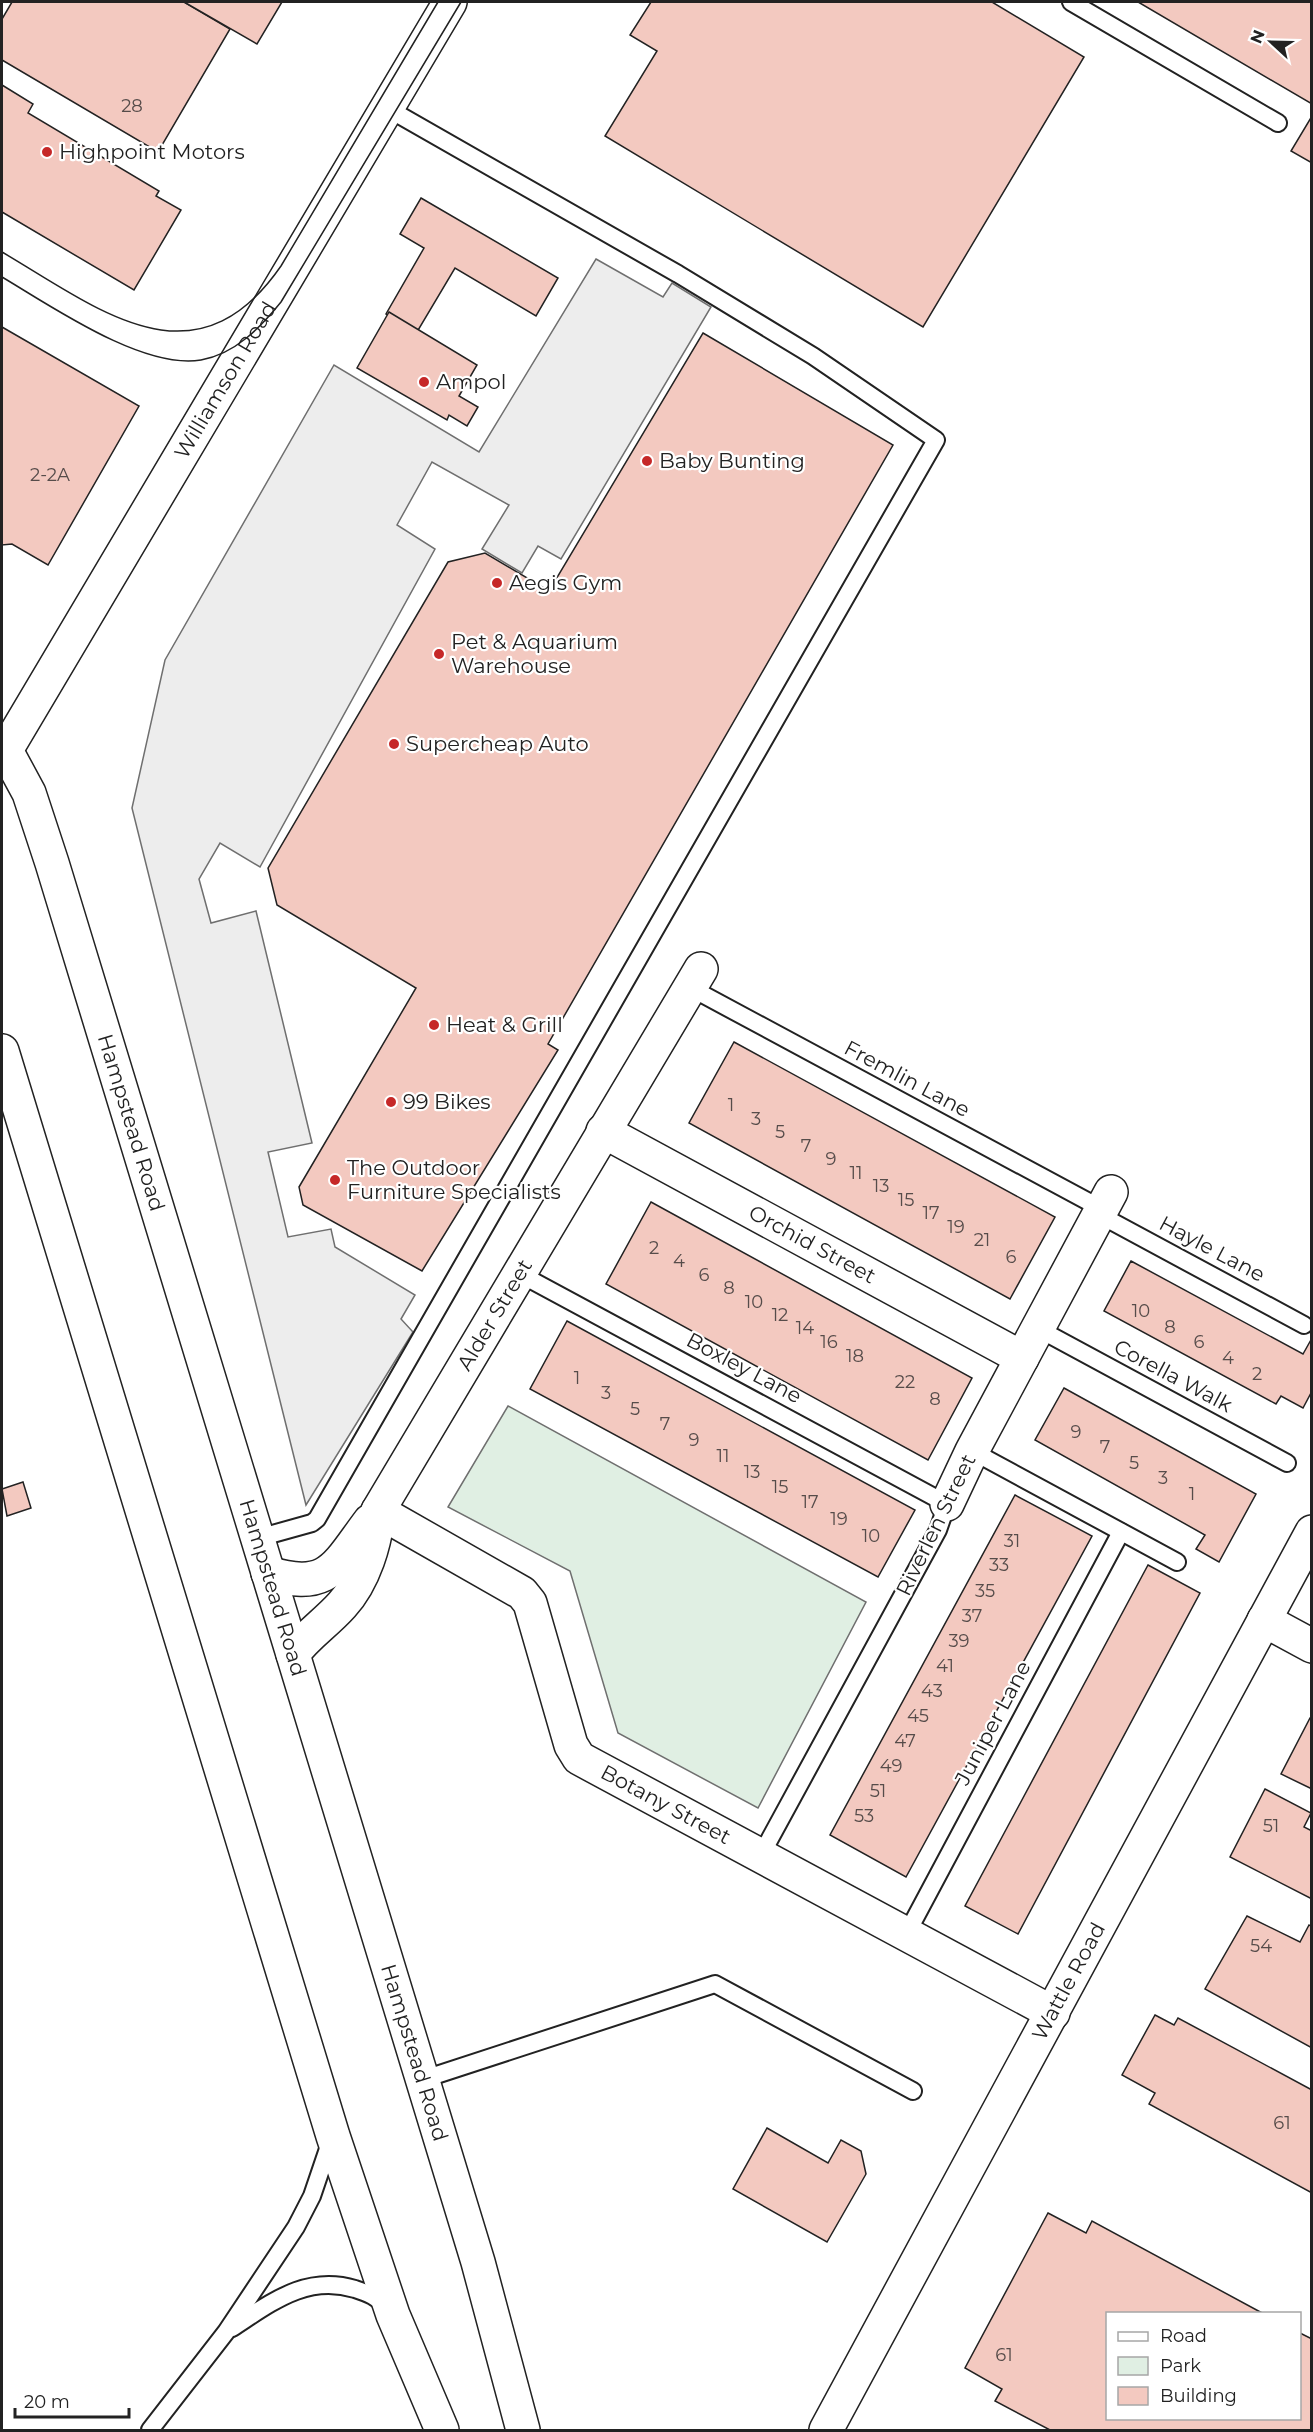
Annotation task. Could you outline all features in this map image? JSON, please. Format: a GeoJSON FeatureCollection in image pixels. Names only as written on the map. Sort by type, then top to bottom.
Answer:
{"type":"FeatureCollection","features":[{"type":"Feature","properties":{"kind":"street","name":"Williamson Road"},"geometry":{"type":"LineString","coordinates":[[3,750],[450,2]]}},
{"type":"Feature","properties":{"kind":"street","name":"Hampstead Road"},"geometry":{"type":"LineString","coordinates":[[3,750],[22,777],[42,832],[478,2262],[524,2430]]}},
{"type":"Feature","properties":{"kind":"street","name":"Alder Street"},"geometry":{"type":"LineString","coordinates":[[293,1654],[304,1639],[328,1619],[349,1596],[373,1544],[378,1510],[696,979]]}},
{"type":"Feature","properties":{"kind":"street"},"geometry":{"type":"LineString","coordinates":[[2,1051],[333,2136],[393,2315],[442,2430]]}},
{"type":"Feature","properties":{"kind":"street","name":"Orchid Street"},"geometry":{"type":"LineString","coordinates":[[603,1131],[1022,1358]]}},
{"type":"Feature","properties":{"kind":"street","name":"Riverlen Street"},"geometry":{"type":"LineString","coordinates":[[947,1504],[972,1451],[1104,1205]]}},
{"type":"Feature","properties":{"kind":"street"},"geometry":{"type":"LineString","coordinates":[[268,1573],[296,1580],[321,1577],[344,1556],[378,1510]]}},
{"type":"Feature","properties":{"kind":"street","name":"Botany Street"},"geometry":{"type":"LineString","coordinates":[[378,1510],[522,1593],[530,1603],[571,1745],[579,1758],[1053,2013]]}},
{"type":"Feature","properties":{"kind":"street","name":"Wattle Road"},"geometry":{"type":"LineString","coordinates":[[826,2430],[1311,1532]]}},
{"type":"Feature","properties":{"kind":"street"},"geometry":{"type":"LineString","coordinates":[[1264,1620],[1311,1646]]}},
{"type":"Feature","properties":{"kind":"lane"},"geometry":{"type":"LineString","coordinates":[[1071,2],[1278,123]]}},
{"type":"Feature","properties":{"kind":"lane"},"geometry":{"type":"LineString","coordinates":[[258,1538],[312,1523],[317,1519],[936,440],[813,356],[678,274],[387,108]]}},
{"type":"Feature","properties":{"kind":"lane","name":"Fremlin Lane"},"geometry":{"type":"LineString","coordinates":[[696,979],[1104,1205]]}},
{"type":"Feature","properties":{"kind":"lane","name":"Hayle Lane"},"geometry":{"type":"LineString","coordinates":[[1104,1205],[1304,1324]]}},
{"type":"Feature","properties":{"kind":"lane","name":"Boxley Lane"},"geometry":{"type":"LineString","coordinates":[[518,1273],[947,1504]]}},
{"type":"Feature","properties":{"kind":"lane","name":"Corella Walk"},"geometry":{"type":"LineString","coordinates":[[1038,1328],[1287,1463]]}},
{"type":"Feature","properties":{"kind":"lane"},"geometry":{"type":"LineString","coordinates":[[972,1451],[1177,1562]]}},
{"type":"Feature","properties":{"kind":"lane","name":"Riverlen Street"},"geometry":{"type":"LineString","coordinates":[[760,1857],[938,1530],[947,1504]]}},
{"type":"Feature","properties":{"kind":"lane","name":"Juniper Lane"},"geometry":{"type":"LineString","coordinates":[[906,1935],[1121,1532]]}},
{"type":"Feature","properties":{"kind":"lane"},"geometry":{"type":"LineString","coordinates":[[421,2080],[714,1984],[913,2091]]}},
{"type":"Feature","properties":{"kind":"lane"},"geometry":{"type":"LineString","coordinates":[[150,2430],[226,2332],[296,2227],[312,2196],[333,2136]]}},
{"type":"Feature","properties":{"kind":"lane"},"geometry":{"type":"LineString","coordinates":[[226,2332],[286,2294],[318,2284],[341,2286],[368,2293],[384,2304],[393,2315]]}},
{"type":"Feature","properties":{"kind":"green space"},"geometry":{"type":"Polygon","coordinates":[[[508,1406],[866,1602],[758,1808],[618,1733],[570,1571],[448,1507],[508,1406]]]}},
{"type":"Feature","properties":{"kind":"shaded area"},"geometry":{"type":"Polygon","coordinates":[[[596,259],[663,297],[672,283],[711,307],[561,559],[538,546],[522,573],[482,549],[509,505],[432,462],[397,525],[435,549],[260,867],[220,843],[199,879],[211,923],[256,911],[312,1143],[268,1152],[288,1237],[331,1229],[335,1247],[415,1295],[401,1319],[413,1332],[306,1505],[132,808],[165,660],[334,365],[479,452],[596,259]]]}},
{"type":"Feature","properties":{"kind":"building"},"geometry":{"type":"Polygon","coordinates":[[[12,2],[184,2],[230,29],[158,152],[2,60],[2,19],[12,2]]]}},
{"type":"Feature","properties":{"kind":"building"},"geometry":{"type":"Polygon","coordinates":[[[184,2],[282,2],[257,44],[184,2]]]}},
{"type":"Feature","properties":{"kind":"building"},"geometry":{"type":"Polygon","coordinates":[[[651,2],[992,2],[1084,57],[923,327],[605,136],[657,51],[630,35],[651,2]]]}},
{"type":"Feature","properties":{"kind":"building"},"geometry":{"type":"Polygon","coordinates":[[[1138,2],[1312,2],[1312,104],[1138,2]]]}},
{"type":"Feature","properties":{"kind":"building","name":"Highpoint Motors"},"geometry":{"type":"Polygon","coordinates":[[[2,85],[33,104],[28,113],[159,191],[156,196],[181,210],[134,290],[2,212],[2,85]]]}},
{"type":"Feature","properties":{"kind":"building"},"geometry":{"type":"Polygon","coordinates":[[[1312,116],[1312,163],[1291,151],[1312,116]]]}},
{"type":"Feature","properties":{"kind":"building"},"geometry":{"type":"Polygon","coordinates":[[[421,198],[558,278],[536,316],[455,268],[417,332],[386,314],[424,248],[400,234],[421,198]]]}},
{"type":"Feature","properties":{"kind":"building","name":"Ampol"},"geometry":{"type":"Polygon","coordinates":[[[389,312],[477,365],[459,396],[478,407],[467,426],[449,415],[447,420],[357,368],[389,312]]]}},
{"type":"Feature","properties":{"kind":"building"},"geometry":{"type":"Polygon","coordinates":[[[2,327],[139,406],[48,565],[12,544],[2,545],[2,327]]]}},
{"type":"Feature","properties":{"kind":"building"},"geometry":{"type":"Polygon","coordinates":[[[703,333],[893,445],[548,1044],[558,1050],[422,1271],[303,1205],[299,1187],[416,988],[277,905],[268,868],[448,562],[485,553],[549,591],[703,333]]]}},
{"type":"Feature","properties":{"kind":"building"},"geometry":{"type":"Polygon","coordinates":[[[734,1042],[1055,1217],[1010,1299],[689,1123],[734,1042]]]}},
{"type":"Feature","properties":{"kind":"building"},"geometry":{"type":"Polygon","coordinates":[[[651,1202],[972,1378],[928,1460],[606,1284],[651,1202]]]}},
{"type":"Feature","properties":{"kind":"building"},"geometry":{"type":"Polygon","coordinates":[[[1131,1261],[1303,1354],[1312,1338],[1312,1391],[1303,1408],[1281,1396],[1276,1404],[1104,1311],[1131,1261]]]}},
{"type":"Feature","properties":{"kind":"building"},"geometry":{"type":"Polygon","coordinates":[[[567,1321],[915,1510],[878,1577],[530,1389],[567,1321]]]}},
{"type":"Feature","properties":{"kind":"building"},"geometry":{"type":"Polygon","coordinates":[[[1064,1388],[1256,1494],[1219,1562],[1196,1549],[1205,1535],[1035,1440],[1064,1388]]]}},
{"type":"Feature","properties":{"kind":"building"},"geometry":{"type":"Polygon","coordinates":[[[23,1482],[31,1508],[7,1516],[2,1489],[23,1482]]]}},
{"type":"Feature","properties":{"kind":"building"},"geometry":{"type":"Polygon","coordinates":[[[1015,1495],[1092,1536],[906,1877],[830,1835],[1015,1495]]]}},
{"type":"Feature","properties":{"kind":"building"},"geometry":{"type":"Polygon","coordinates":[[[1148,1565],[1200,1593],[1018,1934],[965,1906],[1148,1565]]]}},
{"type":"Feature","properties":{"kind":"building"},"geometry":{"type":"Polygon","coordinates":[[[1312,1718],[1312,1789],[1281,1774],[1312,1718]]]}},
{"type":"Feature","properties":{"kind":"building"},"geometry":{"type":"Polygon","coordinates":[[[1265,1789],[1311,1813],[1304,1827],[1312,1831],[1312,1899],[1230,1857],[1265,1789]]]}},
{"type":"Feature","properties":{"kind":"building"},"geometry":{"type":"Polygon","coordinates":[[[1247,1916],[1300,1942],[1309,1925],[1312,1927],[1312,2048],[1205,1989],[1247,1916]]]}},
{"type":"Feature","properties":{"kind":"building"},"geometry":{"type":"Polygon","coordinates":[[[1155,2015],[1174,2025],[1178,2018],[1312,2090],[1312,2193],[1149,2104],[1155,2093],[1122,2075],[1155,2015]]]}},
{"type":"Feature","properties":{"kind":"building"},"geometry":{"type":"Polygon","coordinates":[[[767,2128],[828,2163],[841,2140],[861,2151],[866,2174],[827,2242],[733,2189],[767,2128]]]}},
{"type":"Feature","properties":{"kind":"building"},"geometry":{"type":"Polygon","coordinates":[[[1048,2213],[1086,2233],[1092,2221],[1260,2312],[1106,2312],[1106,2420],[1301,2420],[1301,2334],[1312,2339],[1312,2430],[1050,2430],[995,2401],[1002,2389],[965,2368],[1048,2213]]]}},
{"type":"Feature","properties":{"kind":"tram line"},"geometry":{"type":"LineString","coordinates":[[2,252],[74,296],[110,314],[146,327],[181,331],[215,324],[248,303],[281,266],[438,2]]}},
{"type":"Feature","properties":{"kind":"tram line"},"geometry":{"type":"LineString","coordinates":[[2,277],[71,319],[125,346],[152,355],[178,360],[201,360],[236,346],[255,330],[281,302],[461,2]]}},
{"type":"Feature","properties":{"kind":"place","name":"Highpoint Motors"},"geometry":{"type":"Point","coordinates":[47,152]}},
{"type":"Feature","properties":{"kind":"place","name":"Ampol"},"geometry":{"type":"Point","coordinates":[424,382]}},
{"type":"Feature","properties":{"kind":"place","name":"Baby Bunting"},"geometry":{"type":"Point","coordinates":[647,461]}},
{"type":"Feature","properties":{"kind":"place","name":"Aegis Gym"},"geometry":{"type":"Point","coordinates":[497,583]}},
{"type":"Feature","properties":{"kind":"place","name":"Pet & Aquarium Warehouse"},"geometry":{"type":"Point","coordinates":[439,654]}},
{"type":"Feature","properties":{"kind":"place","name":"Supercheap Auto"},"geometry":{"type":"Point","coordinates":[394,744]}},
{"type":"Feature","properties":{"kind":"place","name":"Heat & Grill"},"geometry":{"type":"Point","coordinates":[434,1025]}},
{"type":"Feature","properties":{"kind":"place","name":"99 Bikes"},"geometry":{"type":"Point","coordinates":[391,1102]}},
{"type":"Feature","properties":{"kind":"place","name":"The Outdoor Furniture Specialists"},"geometry":{"type":"Point","coordinates":[335,1180]}}]}
